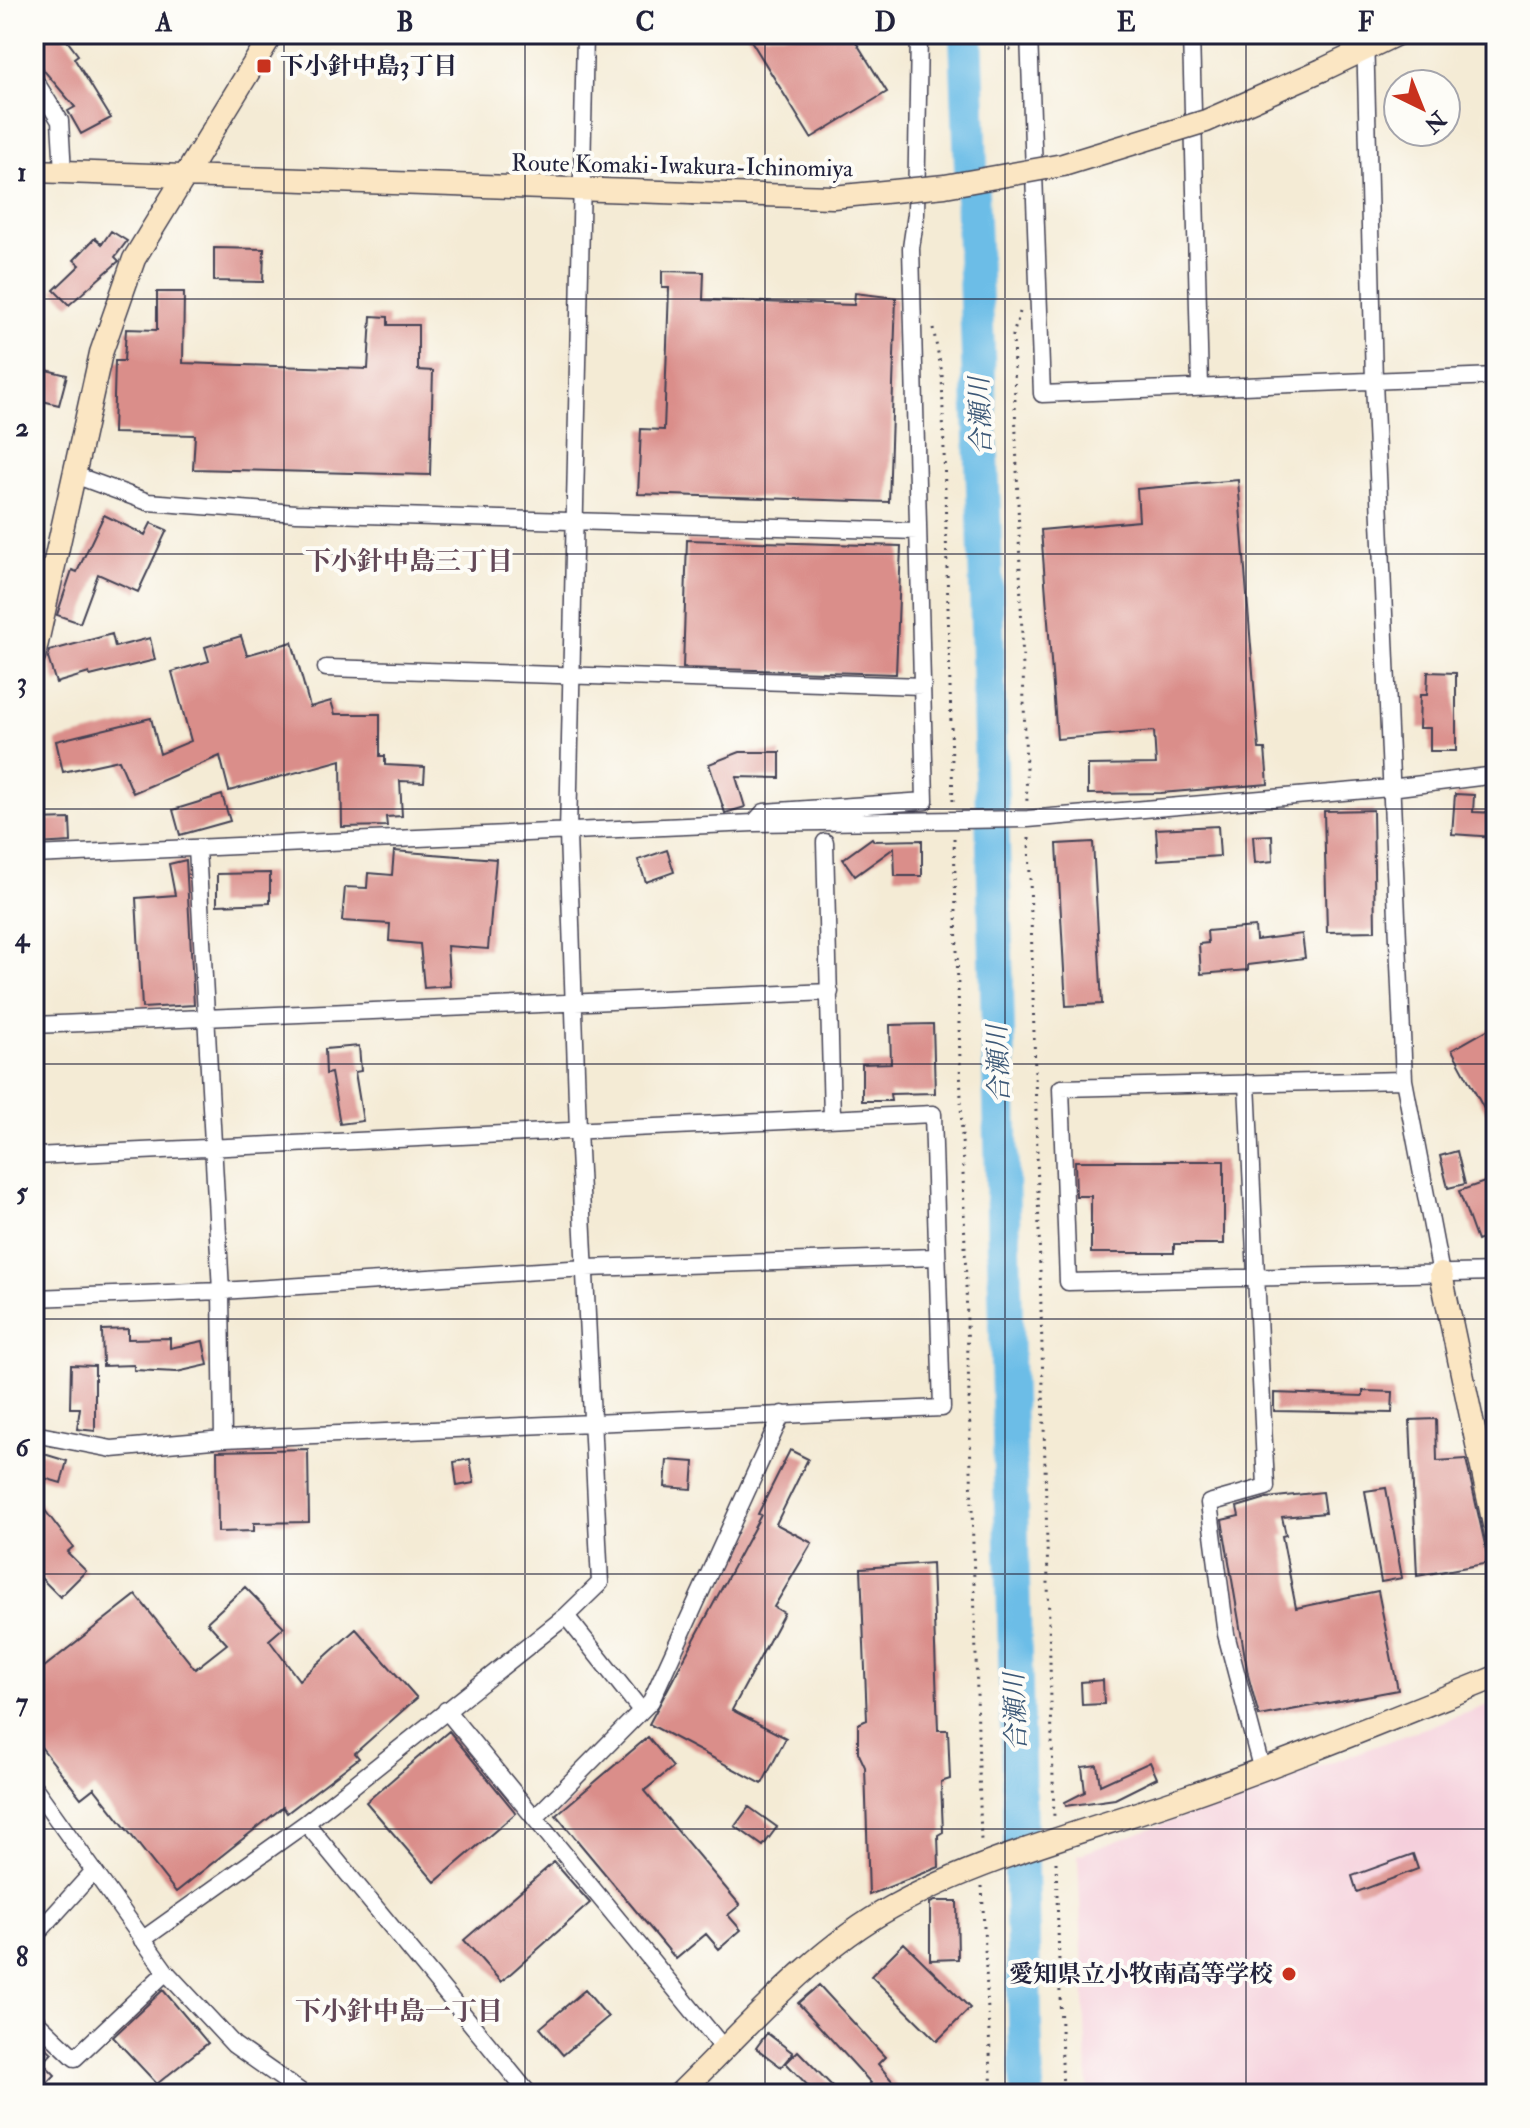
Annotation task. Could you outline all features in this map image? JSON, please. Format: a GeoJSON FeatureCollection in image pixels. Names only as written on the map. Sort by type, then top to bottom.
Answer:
{"type":"FeatureCollection","features":[{"type":"Feature","properties":{"kind":"street"},"geometry":{"type":"LineString","coordinates":[[34,656],[40,608],[101,353],[134,259],[272,34]]}},
{"type":"Feature","properties":{"kind":"street"},"geometry":{"type":"LineString","coordinates":[[142,1940],[306,1823],[566,1616],[600,1583],[578,1130],[568,834],[585,34]]}},
{"type":"Feature","properties":{"kind":"street"},"geometry":{"type":"LineString","coordinates":[[754,823],[764,812],[925,801],[911,248],[916,214],[919,34]]}},
{"type":"Feature","properties":{"kind":"street"},"geometry":{"type":"LineString","coordinates":[[1029,34],[1042,394],[1496,376]]}},
{"type":"Feature","properties":{"kind":"street"},"geometry":{"type":"LineString","coordinates":[[1191,34],[1200,387]]}},
{"type":"Feature","properties":{"kind":"street","name":"Route Komaki-Iwakura-Ichinomiya"},"geometry":{"type":"LineString","coordinates":[[34,171],[582,192],[833,197],[945,186],[1063,165],[1206,121],[1322,70],[1365,42],[1397,34]]}},
{"type":"Feature","properties":{"kind":"street"},"geometry":{"type":"LineString","coordinates":[[1365,42],[1374,381],[1404,1080],[1496,1534]]}},
{"type":"Feature","properties":{"kind":"street"},"geometry":{"type":"LineString","coordinates":[[34,79],[60,121],[63,172]]}},
{"type":"Feature","properties":{"kind":"street"},"geometry":{"type":"LineString","coordinates":[[72,474],[148,502],[296,513],[917,531]]}},
{"type":"Feature","properties":{"kind":"street"},"geometry":{"type":"LineString","coordinates":[[326,668],[570,678],[923,686]]}},
{"type":"Feature","properties":{"kind":"street"},"geometry":{"type":"LineString","coordinates":[[34,855],[568,834],[754,823],[1028,819],[1390,788],[1496,775]]}},
{"type":"Feature","properties":{"kind":"street"},"geometry":{"type":"LineString","coordinates":[[825,842],[832,1118]]}},
{"type":"Feature","properties":{"kind":"street"},"geometry":{"type":"LineString","coordinates":[[197,848],[221,1291],[223,1439]]}},
{"type":"Feature","properties":{"kind":"street"},"geometry":{"type":"LineString","coordinates":[[34,1025],[830,992]]}},
{"type":"Feature","properties":{"kind":"street"},"geometry":{"type":"LineString","coordinates":[[1404,1080],[1061,1088],[1068,1282],[1496,1272]]}},
{"type":"Feature","properties":{"kind":"street"},"geometry":{"type":"LineString","coordinates":[[1247,1083],[1266,1487],[1209,1503],[1226,1634],[1262,1771]]}},
{"type":"Feature","properties":{"kind":"street"},"geometry":{"type":"LineString","coordinates":[[34,1156],[933,1114],[942,1408],[223,1439],[112,1449],[34,1434]]}},
{"type":"Feature","properties":{"kind":"street"},"geometry":{"type":"LineString","coordinates":[[34,1298],[221,1291],[586,1268],[936,1257]]}},
{"type":"Feature","properties":{"kind":"street"},"geometry":{"type":"LineString","coordinates":[[536,1817],[651,1701],[782,1414]]}},
{"type":"Feature","properties":{"kind":"street"},"geometry":{"type":"LineString","coordinates":[[566,1616],[640,1709]]}},
{"type":"Feature","properties":{"kind":"street"},"geometry":{"type":"LineString","coordinates":[[679,2094],[841,1941],[892,1907],[981,1867],[1262,1771],[1496,1677]]}},
{"type":"Feature","properties":{"kind":"street"},"geometry":{"type":"LineString","coordinates":[[446,1710],[725,2050]]}},
{"type":"Feature","properties":{"kind":"street"},"geometry":{"type":"LineString","coordinates":[[34,1787],[166,1972],[234,2045],[304,2094]]}},
{"type":"Feature","properties":{"kind":"street"},"geometry":{"type":"LineString","coordinates":[[306,1823],[529,2094]]}},
{"type":"Feature","properties":{"kind":"street"},"geometry":{"type":"LineString","coordinates":[[34,1937],[94,1871]]}},
{"type":"Feature","properties":{"kind":"street"},"geometry":{"type":"LineString","coordinates":[[34,2019],[75,2058],[166,1972]]}},
{"type":"Feature","properties":{"kind":"path"},"geometry":{"type":"LineString","coordinates":[[1022,305],[1013,335],[1028,819],[1052,1842],[1063,2094]]}},
{"type":"Feature","properties":{"kind":"path"},"geometry":{"type":"LineString","coordinates":[[932,327],[942,373],[958,822],[981,1867],[992,2094]]}},
{"type":"Feature","properties":{"kind":"shaded area","name":"愛知県立小牧南高等学校"},"geometry":{"type":"Polygon","coordinates":[[[1496,1702],[1496,2094],[1088,2094],[1078,1855],[1496,1702]]]}},
{"type":"Feature","properties":{"kind":"building"},"geometry":{"type":"Polygon","coordinates":[[[34,34],[62,34],[78,55],[74,58],[111,118],[81,134],[68,111],[75,107],[34,59],[34,34]]]}},
{"type":"Feature","properties":{"kind":"building"},"geometry":{"type":"Polygon","coordinates":[[[747,34],[851,34],[887,92],[811,138],[747,34]]]}},
{"type":"Feature","properties":{"kind":"building"},"geometry":{"type":"Polygon","coordinates":[[[111,231],[127,241],[115,257],[119,261],[69,305],[54,290],[80,265],[74,260],[95,238],[102,244],[111,231]]]}},
{"type":"Feature","properties":{"kind":"building"},"geometry":{"type":"Polygon","coordinates":[[[214,248],[264,249],[263,282],[214,281],[214,248]]]}},
{"type":"Feature","properties":{"kind":"building"},"geometry":{"type":"Polygon","coordinates":[[[662,271],[704,272],[703,300],[854,305],[855,293],[896,298],[889,502],[638,494],[641,429],[664,430],[669,288],[662,288],[662,271]]]}},
{"type":"Feature","properties":{"kind":"building"},"geometry":{"type":"Polygon","coordinates":[[[157,292],[184,292],[183,363],[368,369],[371,316],[388,317],[388,325],[418,325],[418,370],[433,371],[430,475],[193,469],[195,435],[113,433],[115,361],[124,361],[126,329],[157,330],[157,292]]]}},
{"type":"Feature","properties":{"kind":"building"},"geometry":{"type":"Polygon","coordinates":[[[34,367],[67,375],[59,405],[34,399],[34,367]]]}},
{"type":"Feature","properties":{"kind":"building"},"geometry":{"type":"Polygon","coordinates":[[[1238,480],[1259,749],[1265,749],[1268,784],[1161,793],[1088,794],[1088,765],[1156,764],[1154,731],[1057,739],[1041,530],[1139,521],[1137,489],[1238,480]]]}},
{"type":"Feature","properties":{"kind":"building"},"geometry":{"type":"Polygon","coordinates":[[[104,515],[145,535],[151,523],[167,530],[138,592],[98,574],[80,623],[57,615],[72,570],[77,572],[104,515]]]}},
{"type":"Feature","properties":{"kind":"building"},"geometry":{"type":"Polygon","coordinates":[[[687,540],[901,546],[896,674],[683,668],[687,540]]]}},
{"type":"Feature","properties":{"kind":"building"},"geometry":{"type":"Polygon","coordinates":[[[112,634],[115,647],[150,638],[155,660],[56,683],[48,658],[49,651],[112,634]]]}},
{"type":"Feature","properties":{"kind":"building"},"geometry":{"type":"Polygon","coordinates":[[[241,636],[247,655],[292,642],[310,707],[331,701],[335,714],[380,714],[380,756],[385,756],[385,765],[425,767],[424,782],[400,781],[402,816],[386,817],[387,826],[342,827],[341,760],[229,791],[220,756],[133,793],[119,760],[63,772],[56,741],[151,718],[160,754],[191,741],[172,672],[209,661],[205,647],[241,636]]]}},
{"type":"Feature","properties":{"kind":"building"},"geometry":{"type":"Polygon","coordinates":[[[1428,672],[1456,673],[1456,751],[1430,751],[1430,728],[1419,728],[1420,695],[1427,695],[1428,672]]]}},
{"type":"Feature","properties":{"kind":"building"},"geometry":{"type":"Polygon","coordinates":[[[740,752],[780,752],[780,778],[736,777],[745,807],[725,813],[709,764],[740,752]]]}},
{"type":"Feature","properties":{"kind":"building"},"geometry":{"type":"Polygon","coordinates":[[[1455,794],[1474,795],[1473,812],[1496,813],[1495,837],[1452,834],[1455,794]]]}},
{"type":"Feature","properties":{"kind":"building"},"geometry":{"type":"Polygon","coordinates":[[[222,795],[230,821],[180,835],[173,810],[222,795]]]}},
{"type":"Feature","properties":{"kind":"building"},"geometry":{"type":"Polygon","coordinates":[[[1373,810],[1375,931],[1327,932],[1324,811],[1373,810]]]}},
{"type":"Feature","properties":{"kind":"building"},"geometry":{"type":"Polygon","coordinates":[[[70,819],[71,842],[36,844],[35,820],[70,819]]]}},
{"type":"Feature","properties":{"kind":"building"},"geometry":{"type":"Polygon","coordinates":[[[1218,826],[1220,856],[1158,860],[1156,829],[1218,826]]]}},
{"type":"Feature","properties":{"kind":"building"},"geometry":{"type":"Polygon","coordinates":[[[1272,835],[1273,861],[1255,863],[1253,836],[1272,835]]]}},
{"type":"Feature","properties":{"kind":"building"},"geometry":{"type":"Polygon","coordinates":[[[872,838],[874,841],[922,840],[922,876],[895,876],[894,848],[855,876],[843,859],[872,838]]]}},
{"type":"Feature","properties":{"kind":"building"},"geometry":{"type":"Polygon","coordinates":[[[1093,842],[1102,1004],[1066,1006],[1057,844],[1093,842]]]}},
{"type":"Feature","properties":{"kind":"building"},"geometry":{"type":"Polygon","coordinates":[[[667,850],[674,872],[646,882],[638,860],[667,850]]]}},
{"type":"Feature","properties":{"kind":"building"},"geometry":{"type":"Polygon","coordinates":[[[394,851],[496,859],[488,949],[447,946],[450,986],[424,988],[420,944],[389,941],[390,924],[342,921],[345,887],[367,888],[368,873],[392,875],[394,851]]]}},
{"type":"Feature","properties":{"kind":"building"},"geometry":{"type":"Polygon","coordinates":[[[186,860],[194,1005],[142,1008],[136,898],[175,895],[169,864],[186,860]]]}},
{"type":"Feature","properties":{"kind":"building"},"geometry":{"type":"Polygon","coordinates":[[[270,873],[270,903],[217,905],[217,874],[270,873]]]}},
{"type":"Feature","properties":{"kind":"building"},"geometry":{"type":"Polygon","coordinates":[[[1255,927],[1256,940],[1302,934],[1305,958],[1248,965],[1248,970],[1201,974],[1199,944],[1208,943],[1207,931],[1255,927]]]}},
{"type":"Feature","properties":{"kind":"building"},"geometry":{"type":"Polygon","coordinates":[[[933,1024],[935,1093],[890,1094],[891,1101],[862,1101],[862,1064],[891,1063],[890,1025],[933,1024]]]}},
{"type":"Feature","properties":{"kind":"building"},"geometry":{"type":"Polygon","coordinates":[[[1496,1025],[1496,1131],[1452,1050],[1496,1025]]]}},
{"type":"Feature","properties":{"kind":"building"},"geometry":{"type":"Polygon","coordinates":[[[359,1046],[361,1071],[355,1072],[363,1121],[340,1124],[331,1073],[326,1074],[325,1049],[359,1046]]]}},
{"type":"Feature","properties":{"kind":"building"},"geometry":{"type":"Polygon","coordinates":[[[1457,1151],[1465,1184],[1448,1188],[1440,1156],[1457,1151]]]}},
{"type":"Feature","properties":{"kind":"building"},"geometry":{"type":"Polygon","coordinates":[[[1075,1161],[1224,1161],[1224,1244],[1174,1244],[1174,1253],[1091,1253],[1091,1196],[1076,1196],[1075,1161]]]}},
{"type":"Feature","properties":{"kind":"building"},"geometry":{"type":"Polygon","coordinates":[[[1496,1178],[1496,1234],[1477,1241],[1459,1191],[1496,1178]]]}},
{"type":"Feature","properties":{"kind":"building"},"geometry":{"type":"Polygon","coordinates":[[[128,1329],[128,1339],[170,1338],[170,1348],[203,1341],[208,1365],[177,1372],[134,1370],[134,1365],[103,1366],[102,1330],[128,1329]]]}},
{"type":"Feature","properties":{"kind":"building"},"geometry":{"type":"Polygon","coordinates":[[[71,1365],[95,1366],[95,1431],[77,1429],[80,1408],[70,1408],[71,1365]]]}},
{"type":"Feature","properties":{"kind":"building"},"geometry":{"type":"Polygon","coordinates":[[[1363,1391],[1393,1392],[1392,1413],[1274,1411],[1274,1393],[1363,1396],[1363,1391]]]}},
{"type":"Feature","properties":{"kind":"building"},"geometry":{"type":"Polygon","coordinates":[[[1436,1419],[1437,1461],[1466,1459],[1489,1563],[1417,1576],[1410,1420],[1436,1419]]]}},
{"type":"Feature","properties":{"kind":"building"},"geometry":{"type":"Polygon","coordinates":[[[308,1449],[309,1522],[254,1523],[254,1531],[218,1532],[217,1451],[308,1449]]]}},
{"type":"Feature","properties":{"kind":"building"},"geometry":{"type":"Polygon","coordinates":[[[790,1450],[808,1459],[776,1524],[812,1543],[774,1607],[784,1613],[732,1710],[786,1738],[762,1784],[649,1724],[761,1515],[758,1514],[790,1450]]]}},
{"type":"Feature","properties":{"kind":"building"},"geometry":{"type":"Polygon","coordinates":[[[34,1451],[67,1461],[61,1483],[34,1475],[34,1451]]]}},
{"type":"Feature","properties":{"kind":"building"},"geometry":{"type":"Polygon","coordinates":[[[470,1459],[474,1483],[457,1486],[454,1462],[470,1459]]]}},
{"type":"Feature","properties":{"kind":"building"},"geometry":{"type":"Polygon","coordinates":[[[667,1460],[694,1462],[692,1489],[665,1487],[667,1460]]]}},
{"type":"Feature","properties":{"kind":"building"},"geometry":{"type":"Polygon","coordinates":[[[1386,1488],[1402,1578],[1381,1582],[1365,1491],[1386,1488]]]}},
{"type":"Feature","properties":{"kind":"building"},"geometry":{"type":"Polygon","coordinates":[[[1322,1492],[1325,1513],[1282,1517],[1286,1535],[1282,1536],[1296,1608],[1378,1591],[1398,1690],[1259,1716],[1248,1675],[1222,1520],[1239,1516],[1237,1507],[1267,1498],[1322,1492]]]}},
{"type":"Feature","properties":{"kind":"building"},"geometry":{"type":"Polygon","coordinates":[[[34,1496],[73,1547],[67,1552],[86,1571],[60,1597],[34,1571],[34,1496]]]}},
{"type":"Feature","properties":{"kind":"building"},"geometry":{"type":"Polygon","coordinates":[[[932,1563],[938,1730],[948,1730],[950,1779],[941,1782],[943,1832],[938,1835],[939,1867],[869,1895],[865,1767],[858,1752],[858,1724],[867,1720],[861,1568],[932,1563]]]}},
{"type":"Feature","properties":{"kind":"building"},"geometry":{"type":"Polygon","coordinates":[[[245,1587],[284,1627],[269,1640],[299,1680],[356,1629],[417,1698],[355,1753],[359,1758],[287,1813],[283,1807],[176,1892],[94,1788],[81,1798],[34,1738],[34,1675],[136,1595],[195,1669],[227,1644],[207,1622],[245,1587]]]}},
{"type":"Feature","properties":{"kind":"building"},"geometry":{"type":"Polygon","coordinates":[[[1103,1680],[1104,1704],[1082,1705],[1081,1682],[1103,1680]]]}},
{"type":"Feature","properties":{"kind":"building"},"geometry":{"type":"Polygon","coordinates":[[[449,1731],[516,1813],[435,1882],[366,1802],[449,1731]]]}},
{"type":"Feature","properties":{"kind":"building"},"geometry":{"type":"Polygon","coordinates":[[[648,1737],[673,1767],[644,1791],[740,1905],[728,1915],[741,1930],[719,1949],[706,1934],[676,1959],[556,1815],[648,1737]]]}},
{"type":"Feature","properties":{"kind":"building"},"geometry":{"type":"Polygon","coordinates":[[[1150,1762],[1157,1778],[1115,1799],[1066,1806],[1065,1802],[1085,1792],[1082,1767],[1097,1765],[1100,1785],[1150,1762]]]}},
{"type":"Feature","properties":{"kind":"building"},"geometry":{"type":"Polygon","coordinates":[[[749,1807],[777,1827],[763,1846],[735,1826],[749,1807]]]}},
{"type":"Feature","properties":{"kind":"building"},"geometry":{"type":"Polygon","coordinates":[[[1413,1854],[1418,1869],[1357,1892],[1352,1876],[1413,1854]]]}},
{"type":"Feature","properties":{"kind":"building"},"geometry":{"type":"Polygon","coordinates":[[[554,1862],[590,1903],[501,1982],[464,1940],[554,1862]]]}},
{"type":"Feature","properties":{"kind":"building"},"geometry":{"type":"Polygon","coordinates":[[[957,1901],[958,1959],[930,1960],[930,1903],[957,1901]]]}},
{"type":"Feature","properties":{"kind":"building"},"geometry":{"type":"Polygon","coordinates":[[[904,1943],[970,2008],[937,2041],[871,1976],[904,1943]]]}},
{"type":"Feature","properties":{"kind":"building"},"geometry":{"type":"Polygon","coordinates":[[[819,1985],[885,2057],[878,2064],[903,2094],[858,2094],[871,2083],[798,2003],[819,1985]]]}},
{"type":"Feature","properties":{"kind":"building"},"geometry":{"type":"Polygon","coordinates":[[[163,1990],[208,2043],[157,2084],[113,2037],[163,1990]]]}},
{"type":"Feature","properties":{"kind":"building"},"geometry":{"type":"Polygon","coordinates":[[[585,1990],[608,2017],[563,2055],[540,2028],[585,1990]]]}},
{"type":"Feature","properties":{"kind":"building"},"geometry":{"type":"Polygon","coordinates":[[[767,2033],[793,2053],[781,2067],[756,2048],[767,2033]]]}},
{"type":"Feature","properties":{"kind":"building"},"geometry":{"type":"Polygon","coordinates":[[[34,2036],[52,2053],[43,2063],[55,2075],[37,2094],[34,2094],[34,2036]]]}},
{"type":"Feature","properties":{"kind":"building"},"geometry":{"type":"Polygon","coordinates":[[[798,2051],[840,2094],[816,2094],[786,2063],[798,2051]]]}},
{"type":"Feature","properties":{"kind":"waterway","name":"合瀬川"},"geometry":{"type":"LineString","coordinates":[[966,34],[984,515],[1027,2094]]}},
{"type":"Feature","properties":{"kind":"place","name":"下小針中島3丁目"},"geometry":{"type":"Point","coordinates":[264,66]}},
{"type":"Feature","properties":{"kind":"place","name":"愛知県立小牧南高等学校"},"geometry":{"type":"Point","coordinates":[1289,1974]}},
{"type":"Feature","properties":{"kind":"district","name":"下小針中島三丁目"},"geometry":{"type":"Point","coordinates":[409,562]}},
{"type":"Feature","properties":{"kind":"district","name":"下小針中島一丁目"},"geometry":{"type":"Point","coordinates":[399,2012]}}]}
